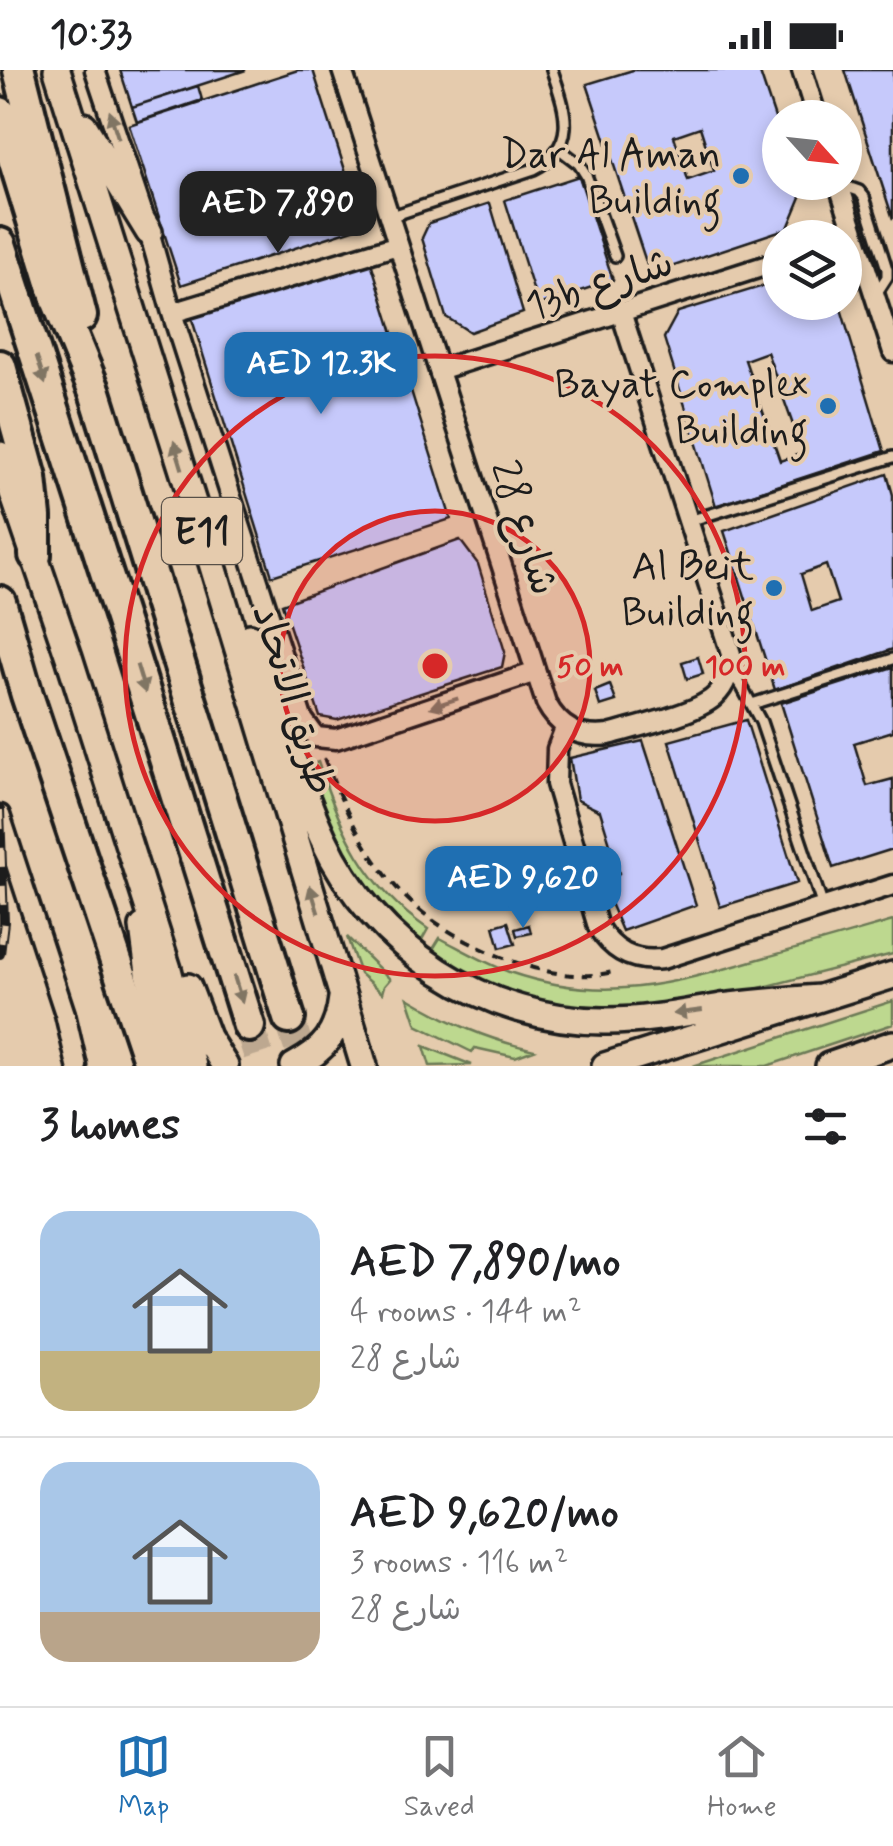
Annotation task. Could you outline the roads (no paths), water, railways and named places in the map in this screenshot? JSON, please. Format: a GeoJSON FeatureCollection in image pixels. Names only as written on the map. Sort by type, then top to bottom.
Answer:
{"type":"FeatureCollection","features":[{"type":"Feature","properties":{"kind":"highway"},"geometry":{"type":"LineString","coordinates":[[19,70],[88,342],[94,392]]}},
{"type":"Feature","properties":{"kind":"highway","name":"E11"},"geometry":{"type":"LineString","coordinates":[[0,114],[58,302],[94,392],[290,1018]]}},
{"type":"Feature","properties":{"kind":"highway","name":"E11"},"geometry":{"type":"LineString","coordinates":[[0,244],[250,1026]]}},
{"type":"Feature","properties":{"kind":"highway"},"geometry":{"type":"LineString","coordinates":[[0,366],[30,478],[34,555]]}},
{"type":"Feature","properties":{"kind":"highway"},"geometry":{"type":"LineString","coordinates":[[0,602],[27,695],[152,1066]]}},
{"type":"Feature","properties":{"kind":"main road","name":"طريق الاتحاد"},"geometry":{"type":"LineString","coordinates":[[57,70],[364,1066]]}},
{"type":"Feature","properties":{"kind":"main road"},"geometry":{"type":"LineString","coordinates":[[68,103],[150,232]]}},
{"type":"Feature","properties":{"kind":"main road"},"geometry":{"type":"LineString","coordinates":[[0,455],[70,657],[194,1066]]}},
{"type":"Feature","properties":{"kind":"main road"},"geometry":{"type":"LineString","coordinates":[[212,563],[250,638],[324,840],[346,880],[375,918],[419,957],[488,998],[567,1019],[608,1021],[820,998]]}},
{"type":"Feature","properties":{"kind":"main road"},"geometry":{"type":"LineString","coordinates":[[145,897],[163,925],[207,1037],[225,1066]]}},
{"type":"Feature","properties":{"kind":"main road"},"geometry":{"type":"LineString","coordinates":[[145,897],[144,948],[172,1066]]}},
{"type":"Feature","properties":{"kind":"main road"},"geometry":{"type":"LineString","coordinates":[[606,1066],[893,975]]}},
{"type":"Feature","properties":{"kind":"main road"},"geometry":{"type":"LineString","coordinates":[[294,1066],[313,1056],[330,1039],[340,1017],[342,992]]}},
{"type":"Feature","properties":{"kind":"main road"},"geometry":{"type":"LineString","coordinates":[[207,1037],[223,1055],[242,1066]]}},
{"type":"Feature","properties":{"kind":"main road"},"geometry":{"type":"LineString","coordinates":[[829,1066],[893,1044]]}},
{"type":"Feature","properties":{"kind":"street"},"geometry":{"type":"LineString","coordinates":[[96,70],[302,718],[316,737],[336,738],[536,672]]}},
{"type":"Feature","properties":{"kind":"street","name":"شارع 28"},"geometry":{"type":"LineString","coordinates":[[342,70],[546,704],[565,728]]}},
{"type":"Feature","properties":{"kind":"street"},"geometry":{"type":"LineString","coordinates":[[802,70],[812,100]]}},
{"type":"Feature","properties":{"kind":"street"},"geometry":{"type":"LineString","coordinates":[[172,313],[398,245]]}},
{"type":"Feature","properties":{"kind":"street","name":"13b شارع"},"geometry":{"type":"LineString","coordinates":[[439,370],[762,267]]}},
{"type":"Feature","properties":{"kind":"street"},"geometry":{"type":"LineString","coordinates":[[862,271],[875,296],[893,352]]}},
{"type":"Feature","properties":{"kind":"street"},"geometry":{"type":"LineString","coordinates":[[621,312],[732,654],[723,686],[712,699],[697,707],[609,735],[594,737],[565,728],[557,749],[556,784],[598,928],[618,951],[631,958],[662,959],[893,885]]}},
{"type":"Feature","properties":{"kind":"street"},"geometry":{"type":"LineString","coordinates":[[0,815],[77,1066]]}},
{"type":"Feature","properties":{"kind":"lane"},"geometry":{"type":"LineString","coordinates":[[389,217],[534,169],[552,157],[564,137],[566,114],[552,70]]}},
{"type":"Feature","properties":{"kind":"lane"},"geometry":{"type":"LineString","coordinates":[[558,148],[580,164],[586,175],[616,256]]}},
{"type":"Feature","properties":{"kind":"lane"},"geometry":{"type":"LineString","coordinates":[[862,195],[887,269],[887,278],[875,296]]}},
{"type":"Feature","properties":{"kind":"lane"},"geometry":{"type":"LineString","coordinates":[[689,520],[893,457]]}},
{"type":"Feature","properties":{"kind":"lane"},"geometry":{"type":"LineString","coordinates":[[752,704],[893,659]]}},
{"type":"Feature","properties":{"kind":"lane"},"geometry":{"type":"LineString","coordinates":[[730,671],[761,722],[824,907]]}},
{"type":"Feature","properties":{"kind":"tunnel"},"geometry":{"type":"LineString","coordinates":[[289,1018],[305,1066]]}},
{"type":"Feature","properties":{"kind":"tunnel"},"geometry":{"type":"LineString","coordinates":[[249,1026],[262,1066]]}},
{"type":"Feature","properties":{"kind":"railway"},"geometry":{"type":"LineString","coordinates":[[0,810],[4,922],[0,954]]}},
{"type":"Feature","properties":{"kind":"place","name":"Dar Al Aman Building"},"geometry":{"type":"Point","coordinates":[741,176]}},
{"type":"Feature","properties":{"kind":"place","name":"Bayat Complex Building"},"geometry":{"type":"Point","coordinates":[828,406]}},
{"type":"Feature","properties":{"kind":"place","name":"Al Beit Building"},"geometry":{"type":"Point","coordinates":[774,588]}}]}
